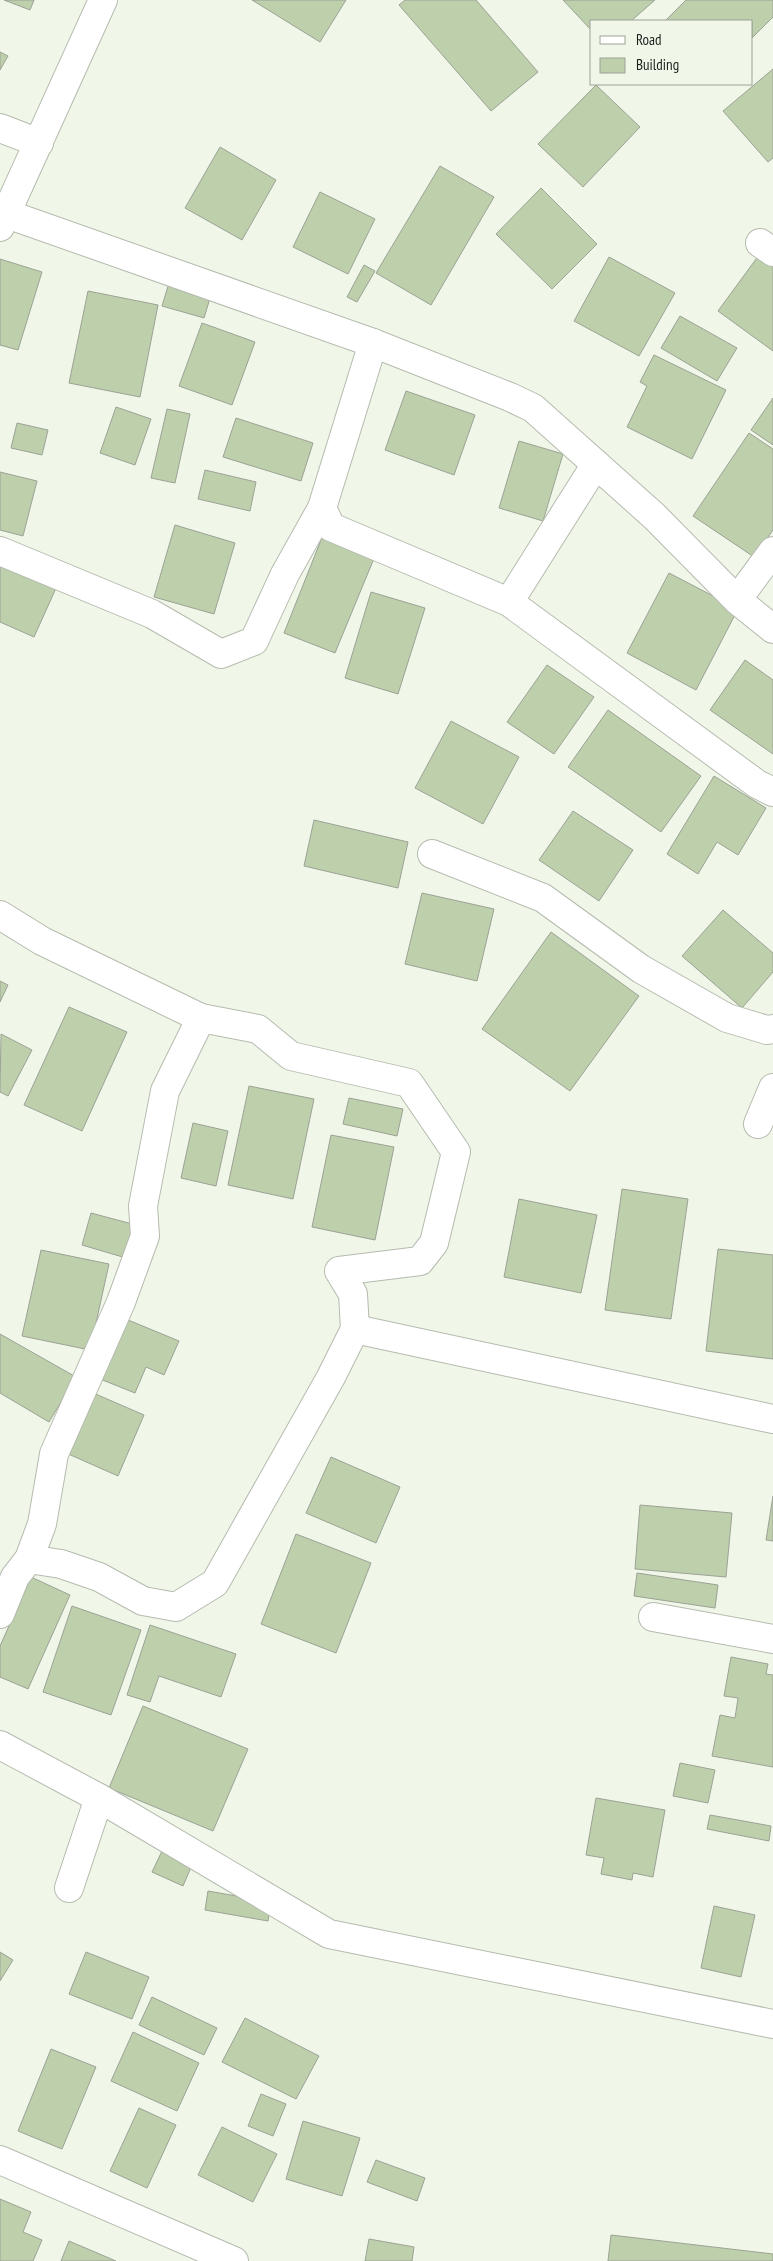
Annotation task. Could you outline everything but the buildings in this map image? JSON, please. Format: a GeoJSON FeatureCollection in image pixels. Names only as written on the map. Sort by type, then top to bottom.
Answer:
{"type":"FeatureCollection","features":[{"type":"Feature","properties":{"kind":"street"},"geometry":{"type":"LineString","coordinates":[[103,0],[3,220],[373,343],[510,397],[532,408],[654,516],[737,600],[773,629]]}},
{"type":"Feature","properties":{"kind":"street"},"geometry":{"type":"LineString","coordinates":[[0,128],[38,143]]}},
{"type":"Feature","properties":{"kind":"street"},"geometry":{"type":"LineString","coordinates":[[0,552],[152,614],[221,654],[254,641],[285,574],[322,508],[373,343]]}},
{"type":"Feature","properties":{"kind":"street"},"geometry":{"type":"LineString","coordinates":[[509,602],[596,464]]}},
{"type":"Feature","properties":{"kind":"street"},"geometry":{"type":"LineString","coordinates":[[322,508],[332,527],[509,602],[757,784],[773,792]]}},
{"type":"Feature","properties":{"kind":"street"},"geometry":{"type":"LineString","coordinates":[[737,600],[773,551]]}},
{"type":"Feature","properties":{"kind":"street"},"geometry":{"type":"LineString","coordinates":[[432,854],[542,898],[641,969],[727,1018],[767,1030],[773,1029]]}},
{"type":"Feature","properties":{"kind":"street"},"geometry":{"type":"LineString","coordinates":[[0,915],[42,941],[201,1018],[258,1030],[291,1056],[408,1083],[456,1152],[434,1243],[420,1261],[339,1271],[353,1294],[355,1329],[331,1377],[215,1583],[176,1607],[143,1601],[99,1576],[90,1573],[61,1564],[29,1559]]}},
{"type":"Feature","properties":{"kind":"street"},"geometry":{"type":"LineString","coordinates":[[0,1614],[15,1577],[29,1559],[42,1524],[54,1454],[121,1302],[145,1236],[143,1206],[165,1091],[201,1018]]}},
{"type":"Feature","properties":{"kind":"street"},"geometry":{"type":"LineString","coordinates":[[758,1124],[773,1088]]}},
{"type":"Feature","properties":{"kind":"street"},"geometry":{"type":"LineString","coordinates":[[355,1329],[773,1419]]}},
{"type":"Feature","properties":{"kind":"street"},"geometry":{"type":"LineString","coordinates":[[653,1617],[773,1639]]}},
{"type":"Feature","properties":{"kind":"street"},"geometry":{"type":"LineString","coordinates":[[0,1745],[99,1798],[329,1934],[773,2024]]}},
{"type":"Feature","properties":{"kind":"street"},"geometry":{"type":"LineString","coordinates":[[69,1888],[99,1798]]}},
{"type":"Feature","properties":{"kind":"street"},"geometry":{"type":"LineString","coordinates":[[0,2160],[234,2261]]}}]}
